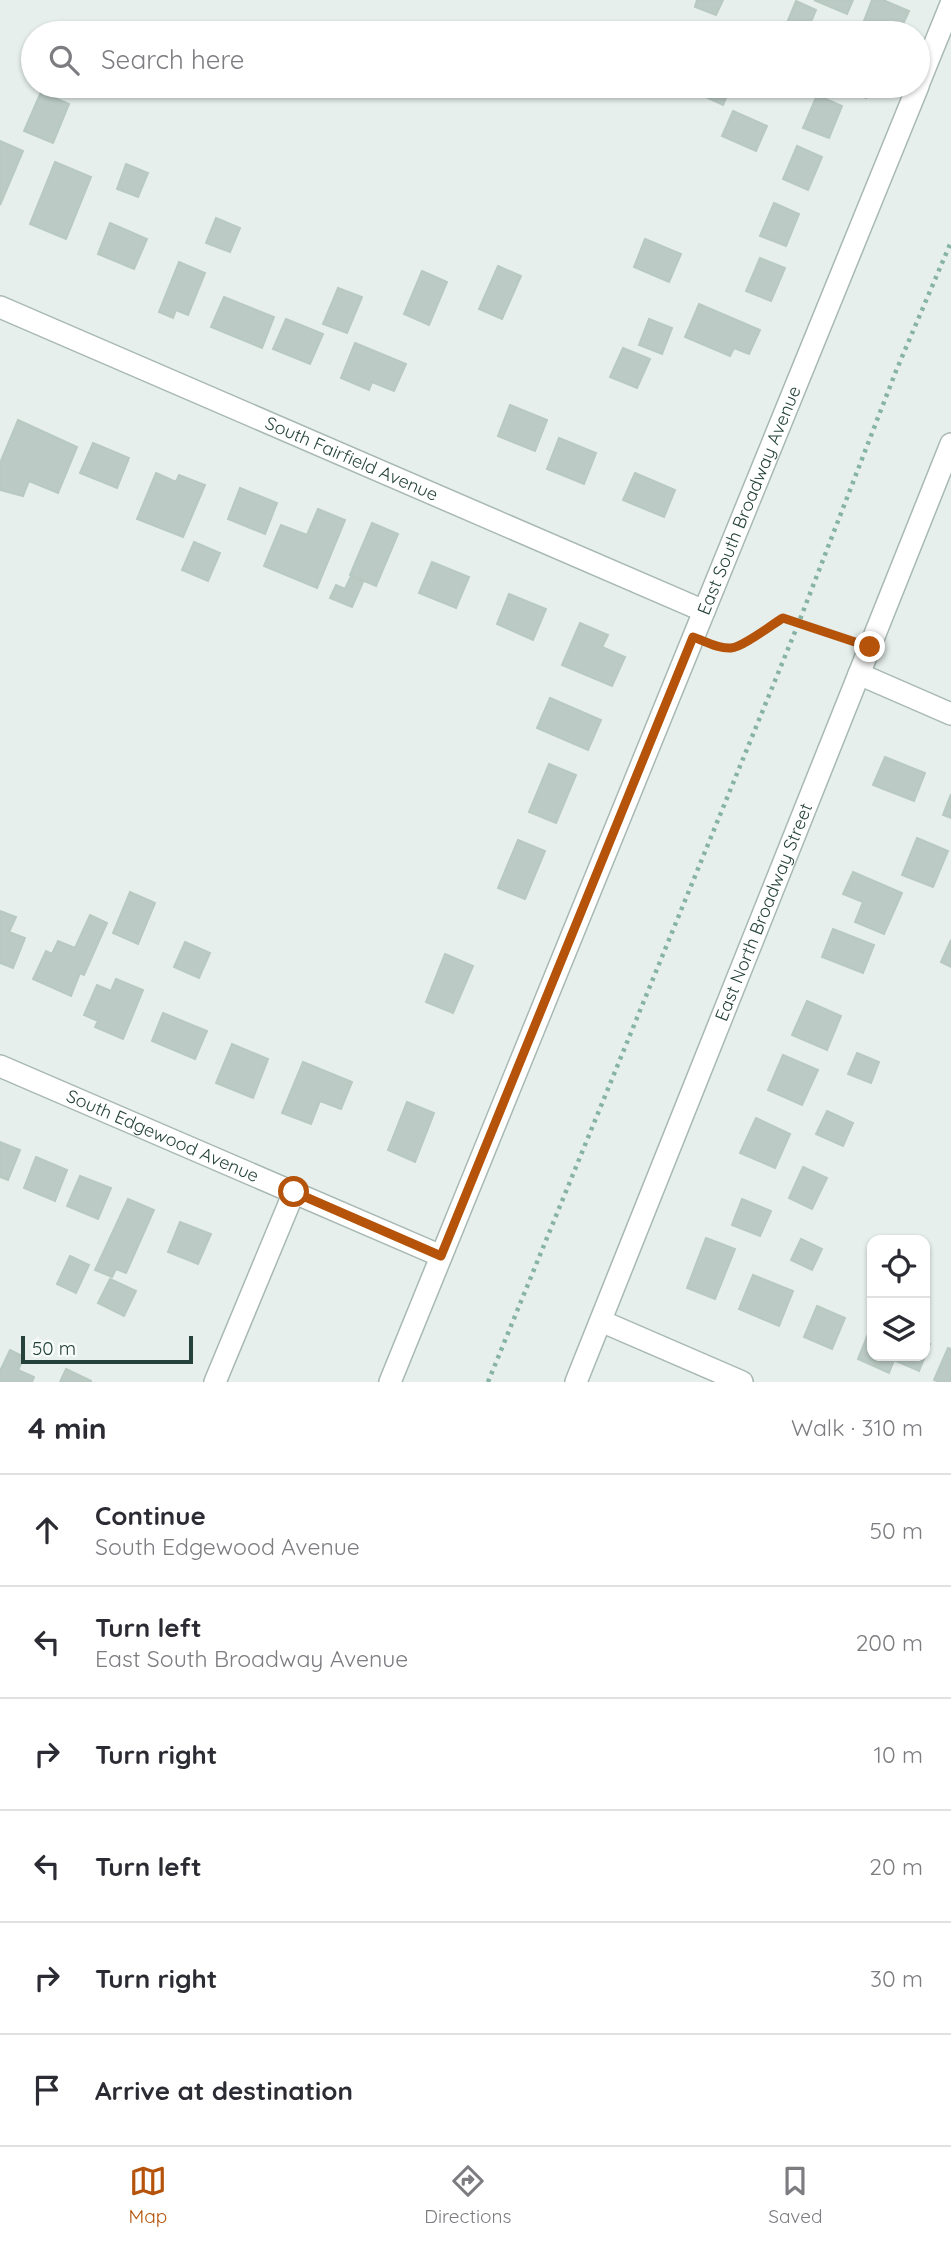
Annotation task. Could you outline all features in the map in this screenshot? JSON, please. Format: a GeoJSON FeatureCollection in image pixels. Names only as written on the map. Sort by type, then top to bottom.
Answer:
{"type":"FeatureCollection","features":[{"type":"Feature","properties":{"kind":"street","name":"East South Broadway Avenue"},"geometry":{"type":"LineString","coordinates":[[930,56],[951,4]]}},
{"type":"Feature","properties":{"kind":"street","name":"East South Broadway Avenue"},"geometry":{"type":"LineString","coordinates":[[390,1382],[913,98]]}},
{"type":"Feature","properties":{"kind":"street","name":"South Fairfield Avenue"},"geometry":{"type":"LineString","coordinates":[[0,307],[704,611]]}},
{"type":"Feature","properties":{"kind":"street","name":"East North Broadway Street"},"geometry":{"type":"LineString","coordinates":[[576,1382],[951,444]]}},
{"type":"Feature","properties":{"kind":"street"},"geometry":{"type":"LineString","coordinates":[[859,674],[951,714]]}},
{"type":"Feature","properties":{"kind":"street","name":"South Edgewood Avenue"},"geometry":{"type":"LineString","coordinates":[[0,1066],[441,1256]]}},
{"type":"Feature","properties":{"kind":"street"},"geometry":{"type":"LineString","coordinates":[[215,1382],[294,1192]]}},
{"type":"Feature","properties":{"kind":"street"},"geometry":{"type":"LineString","coordinates":[[601,1321],[742,1382]]}},
{"type":"Feature","properties":{"kind":"path"},"geometry":{"type":"LineString","coordinates":[[488,1382],[799,622],[896,372],[951,242]]}},
{"type":"Feature","properties":{"kind":"path"},"geometry":{"type":"LineString","coordinates":[[693,637],[720,647],[732,648],[742,645],[783,618],[870,647]]}},
{"type":"Feature","properties":{"kind":"building"},"geometry":{"type":"Polygon","coordinates":[[[697,0],[723,0],[716,15],[695,7],[697,0]]]}},
{"type":"Feature","properties":{"kind":"building"},"geometry":{"type":"Polygon","coordinates":[[[814,0],[853,0],[847,14],[814,0]]]}},
{"type":"Feature","properties":{"kind":"building"},"geometry":{"type":"Polygon","coordinates":[[[872,0],[883,0],[909,11],[904,21],[864,21],[872,0]]]}},
{"type":"Feature","properties":{"kind":"building"},"geometry":{"type":"Polygon","coordinates":[[[796,1],[816,10],[811,21],[788,21],[796,1]]]}},
{"type":"Feature","properties":{"kind":"building"},"geometry":{"type":"Polygon","coordinates":[[[38,98],[55,98],[69,104],[53,143],[24,131],[38,98]]]}},
{"type":"Feature","properties":{"kind":"building"},"geometry":{"type":"Polygon","coordinates":[[[708,98],[726,98],[723,105],[708,98]]]}},
{"type":"Feature","properties":{"kind":"building"},"geometry":{"type":"Polygon","coordinates":[[[816,98],[824,98],[842,106],[829,138],[803,128],[816,98]]]}},
{"type":"Feature","properties":{"kind":"building"},"geometry":{"type":"Polygon","coordinates":[[[733,111],[767,126],[756,151],[722,136],[733,111]]]}},
{"type":"Feature","properties":{"kind":"building"},"geometry":{"type":"Polygon","coordinates":[[[0,141],[23,151],[0,205],[0,141]]]}},
{"type":"Feature","properties":{"kind":"building"},"geometry":{"type":"Polygon","coordinates":[[[797,146],[822,157],[808,190],[783,179],[797,146]]]}},
{"type":"Feature","properties":{"kind":"building"},"geometry":{"type":"Polygon","coordinates":[[[55,162],[91,177],[66,239],[30,224],[55,162]]]}},
{"type":"Feature","properties":{"kind":"building"},"geometry":{"type":"Polygon","coordinates":[[[126,164],[148,173],[138,197],[117,189],[126,164]]]}},
{"type":"Feature","properties":{"kind":"building"},"geometry":{"type":"Polygon","coordinates":[[[774,203],[799,214],[786,246],[760,236],[774,203]]]}},
{"type":"Feature","properties":{"kind":"building"},"geometry":{"type":"Polygon","coordinates":[[[216,218],[240,228],[230,252],[206,243],[216,218]]]}},
{"type":"Feature","properties":{"kind":"building"},"geometry":{"type":"Polygon","coordinates":[[[110,223],[147,239],[134,269],[98,254],[110,223]]]}},
{"type":"Feature","properties":{"kind":"building"},"geometry":{"type":"Polygon","coordinates":[[[645,239],[681,254],[669,282],[634,267],[645,239]]]}},
{"type":"Feature","properties":{"kind":"building"},"geometry":{"type":"Polygon","coordinates":[[[760,258],[785,268],[771,301],[746,291],[760,258]]]}},
{"type":"Feature","properties":{"kind":"building"},"geometry":{"type":"Polygon","coordinates":[[[179,262],[205,273],[188,315],[176,310],[173,318],[159,312],[179,262]]]}},
{"type":"Feature","properties":{"kind":"building"},"geometry":{"type":"Polygon","coordinates":[[[498,266],[521,276],[502,319],[479,309],[498,266]]]}},
{"type":"Feature","properties":{"kind":"building"},"geometry":{"type":"Polygon","coordinates":[[[422,271],[447,282],[429,325],[404,314],[422,271]]]}},
{"type":"Feature","properties":{"kind":"building"},"geometry":{"type":"Polygon","coordinates":[[[338,288],[362,297],[347,333],[323,324],[338,288]]]}},
{"type":"Feature","properties":{"kind":"building"},"geometry":{"type":"Polygon","coordinates":[[[224,297],[274,317],[262,348],[211,327],[224,297]]]}},
{"type":"Feature","properties":{"kind":"building"},"geometry":{"type":"Polygon","coordinates":[[[699,304],[760,330],[749,354],[734,348],[730,356],[685,337],[699,304]]]}},
{"type":"Feature","properties":{"kind":"building"},"geometry":{"type":"Polygon","coordinates":[[[286,319],[323,334],[310,364],[273,349],[286,319]]]}},
{"type":"Feature","properties":{"kind":"building"},"geometry":{"type":"Polygon","coordinates":[[[649,319],[672,328],[662,354],[639,345],[649,319]]]}},
{"type":"Feature","properties":{"kind":"building"},"geometry":{"type":"Polygon","coordinates":[[[355,343],[406,364],[394,391],[372,382],[369,390],[341,378],[355,343]]]}},
{"type":"Feature","properties":{"kind":"building"},"geometry":{"type":"Polygon","coordinates":[[[623,348],[650,359],[637,388],[610,377],[623,348]]]}},
{"type":"Feature","properties":{"kind":"building"},"geometry":{"type":"Polygon","coordinates":[[[510,405],[547,420],[535,451],[498,436],[510,405]]]}},
{"type":"Feature","properties":{"kind":"building"},"geometry":{"type":"Polygon","coordinates":[[[18,420],[77,447],[58,493],[29,481],[23,496],[0,490],[0,463],[18,420]]]}},
{"type":"Feature","properties":{"kind":"building"},"geometry":{"type":"Polygon","coordinates":[[[559,438],[596,453],[584,484],[547,469],[559,438]]]}},
{"type":"Feature","properties":{"kind":"building"},"geometry":{"type":"Polygon","coordinates":[[[93,443],[129,458],[117,488],[80,473],[93,443]]]}},
{"type":"Feature","properties":{"kind":"building"},"geometry":{"type":"Polygon","coordinates":[[[156,473],[176,482],[179,475],[205,485],[183,537],[137,519],[156,473]]]}},
{"type":"Feature","properties":{"kind":"building"},"geometry":{"type":"Polygon","coordinates":[[[635,473],[675,490],[664,517],[623,500],[635,473]]]}},
{"type":"Feature","properties":{"kind":"building"},"geometry":{"type":"Polygon","coordinates":[[[240,488],[277,503],[265,534],[228,519],[240,488]]]}},
{"type":"Feature","properties":{"kind":"building"},"geometry":{"type":"Polygon","coordinates":[[[318,509],[345,520],[317,588],[264,566],[281,525],[307,535],[318,509]]]}},
{"type":"Feature","properties":{"kind":"building"},"geometry":{"type":"Polygon","coordinates":[[[372,523],[398,534],[376,586],[350,575],[372,523]]]}},
{"type":"Feature","properties":{"kind":"building"},"geometry":{"type":"Polygon","coordinates":[[[194,542],[220,553],[208,581],[182,570],[194,542]]]}},
{"type":"Feature","properties":{"kind":"building"},"geometry":{"type":"Polygon","coordinates":[[[432,562],[469,577],[456,608],[419,593],[432,562]]]}},
{"type":"Feature","properties":{"kind":"building"},"geometry":{"type":"Polygon","coordinates":[[[351,576],[363,582],[352,607],[330,598],[336,585],[345,589],[351,576]]]}},
{"type":"Feature","properties":{"kind":"building"},"geometry":{"type":"Polygon","coordinates":[[[509,594],[546,609],[533,640],[497,624],[509,594]]]}},
{"type":"Feature","properties":{"kind":"building"},"geometry":{"type":"Polygon","coordinates":[[[580,623],[608,635],[602,647],[625,657],[612,686],[562,665],[580,623]]]}},
{"type":"Feature","properties":{"kind":"building"},"geometry":{"type":"Polygon","coordinates":[[[550,698],[601,720],[588,750],[537,728],[550,698]]]}},
{"type":"Feature","properties":{"kind":"building"},"geometry":{"type":"Polygon","coordinates":[[[885,757],[925,773],[914,801],[873,785],[885,757]]]}},
{"type":"Feature","properties":{"kind":"building"},"geometry":{"type":"Polygon","coordinates":[[[549,764],[576,775],[556,823],[529,812],[549,764]]]}},
{"type":"Feature","properties":{"kind":"building"},"geometry":{"type":"Polygon","coordinates":[[[951,794],[951,818],[943,815],[951,794]]]}},
{"type":"Feature","properties":{"kind":"building"},"geometry":{"type":"Polygon","coordinates":[[[917,838],[948,851],[933,887],[902,875],[917,838]]]}},
{"type":"Feature","properties":{"kind":"building"},"geometry":{"type":"Polygon","coordinates":[[[518,840],[545,851],[525,899],[498,888],[518,840]]]}},
{"type":"Feature","properties":{"kind":"building"},"geometry":{"type":"Polygon","coordinates":[[[853,872],[902,893],[884,934],[855,922],[863,902],[843,894],[853,872]]]}},
{"type":"Feature","properties":{"kind":"building"},"geometry":{"type":"Polygon","coordinates":[[[130,892],[155,903],[138,944],[113,933],[130,892]]]}},
{"type":"Feature","properties":{"kind":"building"},"geometry":{"type":"Polygon","coordinates":[[[0,911],[16,917],[9,932],[25,938],[13,968],[0,963],[0,911]]]}},
{"type":"Feature","properties":{"kind":"building"},"geometry":{"type":"Polygon","coordinates":[[[90,915],[107,923],[84,975],[80,973],[71,996],[33,979],[46,951],[52,954],[58,941],[75,948],[90,915]]]}},
{"type":"Feature","properties":{"kind":"building"},"geometry":{"type":"Polygon","coordinates":[[[833,929],[874,945],[863,973],[822,957],[833,929]]]}},
{"type":"Feature","properties":{"kind":"building"},"geometry":{"type":"Polygon","coordinates":[[[951,940],[951,967],[941,962],[951,940]]]}},
{"type":"Feature","properties":{"kind":"building"},"geometry":{"type":"Polygon","coordinates":[[[185,942],[210,953],[199,978],[174,967],[185,942]]]}},
{"type":"Feature","properties":{"kind":"building"},"geometry":{"type":"Polygon","coordinates":[[[445,954],[473,966],[453,1013],[426,1002],[445,954]]]}},
{"type":"Feature","properties":{"kind":"building"},"geometry":{"type":"Polygon","coordinates":[[[116,979],[143,990],[123,1039],[95,1027],[98,1021],[84,1015],[97,985],[111,991],[116,979]]]}},
{"type":"Feature","properties":{"kind":"building"},"geometry":{"type":"Polygon","coordinates":[[[807,1001],[841,1016],[827,1050],[792,1035],[807,1001]]]}},
{"type":"Feature","properties":{"kind":"building"},"geometry":{"type":"Polygon","coordinates":[[[163,1013],[207,1031],[195,1059],[152,1041],[163,1013]]]}},
{"type":"Feature","properties":{"kind":"building"},"geometry":{"type":"Polygon","coordinates":[[[232,1044],[268,1059],[253,1098],[216,1083],[232,1044]]]}},
{"type":"Feature","properties":{"kind":"building"},"geometry":{"type":"Polygon","coordinates":[[[857,1053],[879,1062],[871,1083],[848,1074],[857,1053]]]}},
{"type":"Feature","properties":{"kind":"building"},"geometry":{"type":"Polygon","coordinates":[[[783,1055],[818,1070],[802,1105],[768,1090],[783,1055]]]}},
{"type":"Feature","properties":{"kind":"building"},"geometry":{"type":"Polygon","coordinates":[[[303,1062],[352,1082],[341,1109],[320,1101],[311,1124],[282,1113],[303,1062]]]}},
{"type":"Feature","properties":{"kind":"building"},"geometry":{"type":"Polygon","coordinates":[[[407,1102],[434,1113],[415,1162],[388,1150],[407,1102]]]}},
{"type":"Feature","properties":{"kind":"building"},"geometry":{"type":"Polygon","coordinates":[[[827,1111],[853,1123],[843,1146],[816,1134],[827,1111]]]}},
{"type":"Feature","properties":{"kind":"building"},"geometry":{"type":"Polygon","coordinates":[[[756,1118],[790,1134],[775,1168],[740,1153],[756,1118]]]}},
{"type":"Feature","properties":{"kind":"building"},"geometry":{"type":"Polygon","coordinates":[[[0,1142],[20,1150],[8,1180],[0,1177],[0,1142]]]}},
{"type":"Feature","properties":{"kind":"building"},"geometry":{"type":"Polygon","coordinates":[[[36,1157],[67,1170],[55,1201],[24,1188],[36,1157]]]}},
{"type":"Feature","properties":{"kind":"building"},"geometry":{"type":"Polygon","coordinates":[[[803,1167],[827,1178],[812,1209],[789,1198],[803,1167]]]}},
{"type":"Feature","properties":{"kind":"building"},"geometry":{"type":"Polygon","coordinates":[[[80,1176],[111,1188],[98,1219],[67,1206],[80,1176]]]}},
{"type":"Feature","properties":{"kind":"building"},"geometry":{"type":"Polygon","coordinates":[[[128,1199],[154,1210],[126,1273],[116,1269],[112,1277],[95,1270],[128,1199]]]}},
{"type":"Feature","properties":{"kind":"building"},"geometry":{"type":"Polygon","coordinates":[[[742,1199],[771,1211],[760,1236],[732,1225],[742,1199]]]}},
{"type":"Feature","properties":{"kind":"building"},"geometry":{"type":"Polygon","coordinates":[[[180,1222],[211,1234],[198,1264],[168,1252],[180,1222]]]}},
{"type":"Feature","properties":{"kind":"building"},"geometry":{"type":"Polygon","coordinates":[[[706,1238],[735,1249],[715,1299],[687,1288],[706,1238]]]}},
{"type":"Feature","properties":{"kind":"building"},"geometry":{"type":"Polygon","coordinates":[[[801,1239],[822,1249],[812,1270],[791,1260],[801,1239]]]}},
{"type":"Feature","properties":{"kind":"building"},"geometry":{"type":"Polygon","coordinates":[[[70,1256],[89,1265],[76,1293],[57,1284],[70,1256]]]}},
{"type":"Feature","properties":{"kind":"building"},"geometry":{"type":"Polygon","coordinates":[[[753,1275],[793,1291],[779,1326],[739,1309],[753,1275]]]}},
{"type":"Feature","properties":{"kind":"building"},"geometry":{"type":"Polygon","coordinates":[[[110,1279],[136,1291],[124,1316],[98,1303],[110,1279]]]}},
{"type":"Feature","properties":{"kind":"building"},"geometry":{"type":"Polygon","coordinates":[[[817,1306],[845,1318],[832,1349],[804,1337],[817,1306]]]}},
{"type":"Feature","properties":{"kind":"building"},"geometry":{"type":"Polygon","coordinates":[[[867,1336],[867,1361],[894,1361],[889,1373],[858,1359],[867,1336]]]}},
{"type":"Feature","properties":{"kind":"building"},"geometry":{"type":"Polygon","coordinates":[[[948,1348],[951,1349],[951,1382],[934,1380],[948,1348]]]}},
{"type":"Feature","properties":{"kind":"building"},"geometry":{"type":"Polygon","coordinates":[[[10,1350],[24,1357],[18,1370],[34,1377],[32,1382],[0,1382],[0,1371],[10,1350]]]}},
{"type":"Feature","properties":{"kind":"building"},"geometry":{"type":"Polygon","coordinates":[[[896,1361],[923,1361],[919,1371],[896,1361]]]}},
{"type":"Feature","properties":{"kind":"building"},"geometry":{"type":"Polygon","coordinates":[[[66,1369],[91,1381],[91,1382],[60,1382],[66,1369]]]}},
{"type":"Feature","properties":{"kind":"route"},"geometry":{"type":"LineString","coordinates":[[294,1192],[441,1256],[693,637],[720,647],[732,648],[742,645],[783,618],[870,647]]}}]}
